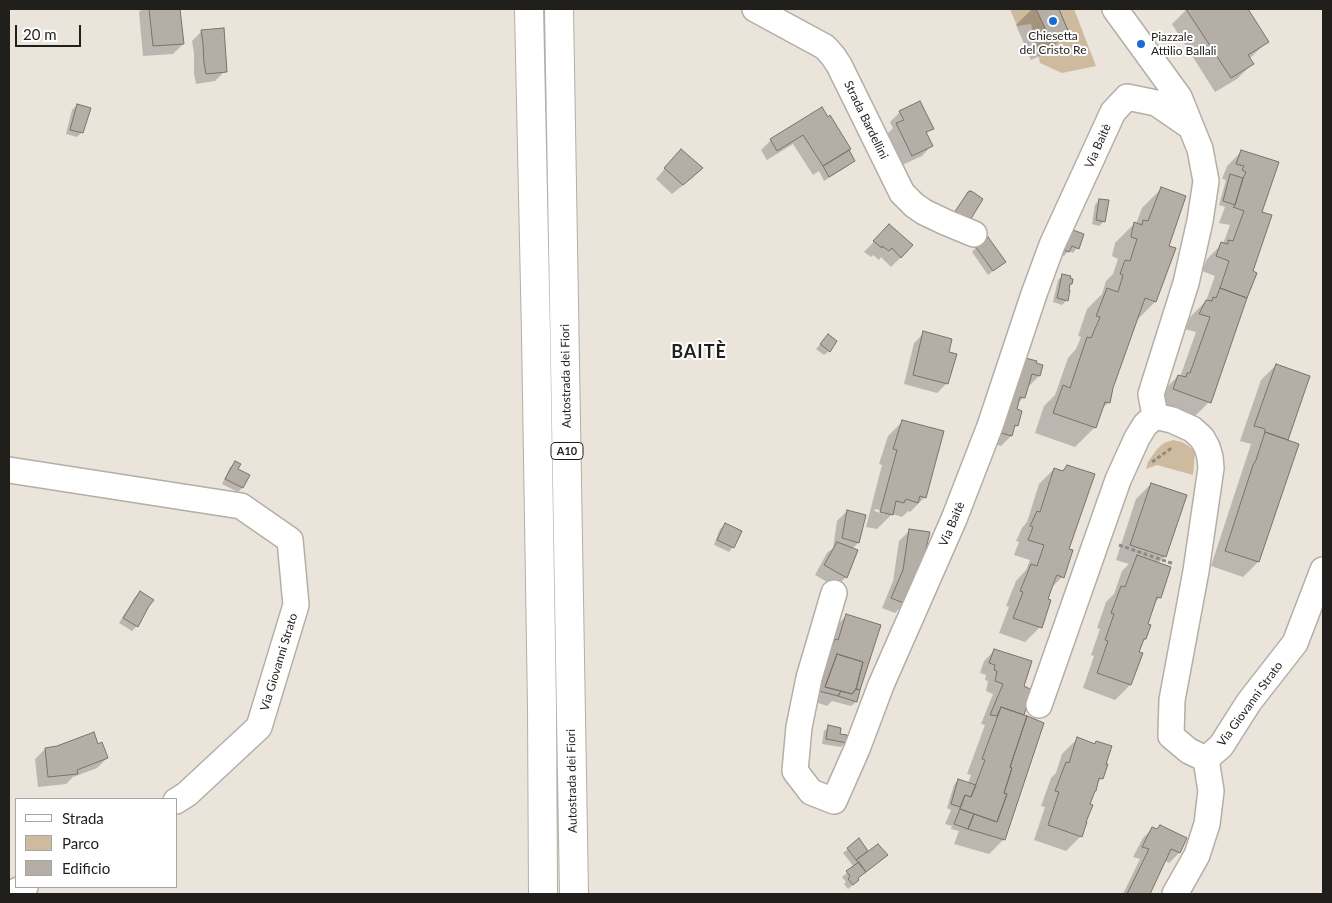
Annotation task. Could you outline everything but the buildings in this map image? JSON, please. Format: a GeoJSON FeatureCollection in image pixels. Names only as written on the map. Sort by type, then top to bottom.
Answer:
{"type":"FeatureCollection","features":[{"type":"Feature","properties":{"kind":"highway","name":"A10"},"geometry":{"type":"LineString","coordinates":[[529,9],[542,717],[543,894]]}},
{"type":"Feature","properties":{"kind":"highway","name":"Autostrada dei Fiori"},"geometry":{"type":"LineString","coordinates":[[559,9],[574,894]]}},
{"type":"Feature","properties":{"kind":"street","name":"Strada Bardellini"},"geometry":{"type":"LineString","coordinates":[[755,9],[825,47],[839,65],[902,193],[914,206],[924,212],[974,234]]}},
{"type":"Feature","properties":{"kind":"street"},"geometry":{"type":"LineString","coordinates":[[1116,12],[1179,97],[1200,149],[1206,181],[1200,221],[1186,283],[1151,394],[1155,416]]}},
{"type":"Feature","properties":{"kind":"street","name":"Via Baitè"},"geometry":{"type":"LineString","coordinates":[[834,593],[809,678],[799,727],[795,771],[811,792],[834,801],[857,749],[881,685],[954,519],[990,426],[1052,246],[1113,112],[1126,97],[1156,103],[1192,127]]}},
{"type":"Feature","properties":{"kind":"street"},"geometry":{"type":"LineString","coordinates":[[1039,705],[1118,480],[1137,438],[1145,425],[1155,416]]}},
{"type":"Feature","properties":{"kind":"street"},"geometry":{"type":"LineString","coordinates":[[1155,416],[1172,420],[1192,429],[1202,438],[1207,447],[1211,468],[1196,571],[1172,700],[1171,736],[1189,751],[1206,759],[1211,791],[1207,824],[1196,855],[1175,894]]}},
{"type":"Feature","properties":{"kind":"street","name":"Via Giovanni Strato"},"geometry":{"type":"LineString","coordinates":[[9,470],[241,506],[290,540],[296,605],[259,727],[187,794],[178,800]]}},
{"type":"Feature","properties":{"kind":"street","name":"Via Giovanni Strato"},"geometry":{"type":"LineString","coordinates":[[1206,759],[1222,746],[1249,702],[1295,643],[1323,570]]}},
{"type":"Feature","properties":{"kind":"street"},"geometry":{"type":"LineString","coordinates":[[10,894],[24,888]]}},
{"type":"Feature","properties":{"kind":"path"},"geometry":{"type":"LineString","coordinates":[[1118,544],[1172,563]]}},
{"type":"Feature","properties":{"kind":"green space"},"geometry":{"type":"Polygon","coordinates":[[[1010,9],[1074,9],[1096,66],[1062,73],[1040,63],[1031,24],[1017,26],[1010,9]]]}},
{"type":"Feature","properties":{"kind":"green space"},"geometry":{"type":"Polygon","coordinates":[[[1173,440],[1182,442],[1195,452],[1193,475],[1157,465],[1146,469],[1148,462],[1157,449],[1164,443],[1173,440]]]}},
{"type":"Feature","properties":{"kind":"place","name":"Chiesetta del Cristo Re"},"geometry":{"type":"Point","coordinates":[1053,21]}},
{"type":"Feature","properties":{"kind":"place","name":"Piazzale Attilio Ballali"},"geometry":{"type":"Point","coordinates":[1141,44]}},
{"type":"Feature","properties":{"kind":"district","name":"BAITÈ"},"geometry":{"type":"Point","coordinates":[699,352]}}]}
